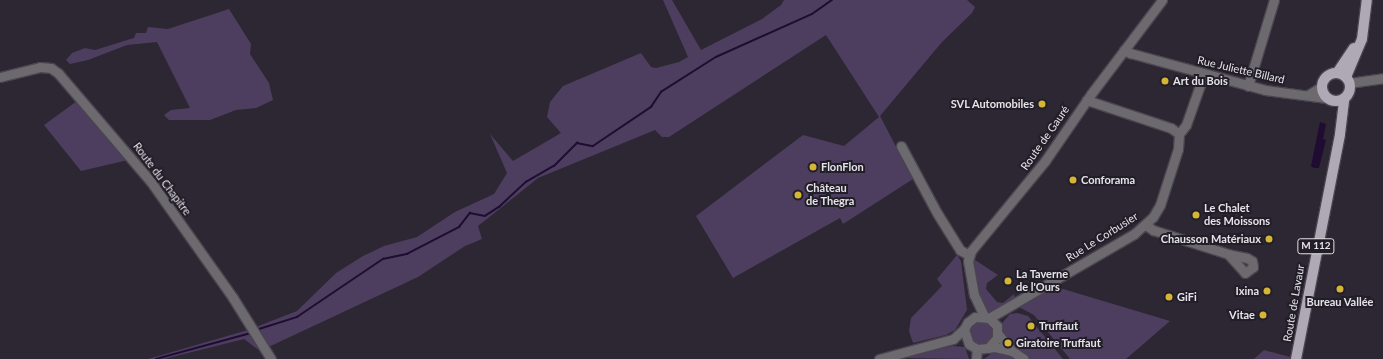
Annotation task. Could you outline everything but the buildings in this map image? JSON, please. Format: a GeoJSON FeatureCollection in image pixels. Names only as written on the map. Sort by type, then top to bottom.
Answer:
{"type":"FeatureCollection","features":[{"type":"Feature","properties":{"kind":"main road"},"geometry":{"type":"LineString","coordinates":[[1335,99],[1345,81],[1362,39],[1367,0]]}},
{"type":"Feature","properties":{"kind":"main road"},"geometry":{"type":"LineString","coordinates":[[1322,87],[1326,77],[1345,81]]}},
{"type":"Feature","properties":{"kind":"main road","name":"Route de Lavaur"},"geometry":{"type":"LineString","coordinates":[[1296,359],[1340,134],[1335,99],[1322,87]]}},
{"type":"Feature","properties":{"kind":"street","name":"Route de Gauré"},"geometry":{"type":"LineString","coordinates":[[969,255],[1045,161],[1087,100],[1162,0]]}},
{"type":"Feature","properties":{"kind":"street"},"geometry":{"type":"LineString","coordinates":[[1248,86],[1274,0]]}},
{"type":"Feature","properties":{"kind":"street","name":"Rue Juliette Billard"},"geometry":{"type":"LineString","coordinates":[[1124,50],[1130,54],[1248,86],[1335,99]]}},
{"type":"Feature","properties":{"kind":"street","name":"Route du Chapitre"},"geometry":{"type":"LineString","coordinates":[[0,78],[40,67],[51,68],[58,73],[151,182],[233,298],[270,359]]}},
{"type":"Feature","properties":{"kind":"street","name":"Rue Le Corbusier"},"geometry":{"type":"LineString","coordinates":[[987,317],[1007,309],[1146,225],[1156,212],[1163,198],[1178,149],[1179,134],[1186,125],[1204,74]]}},
{"type":"Feature","properties":{"kind":"street"},"geometry":{"type":"LineString","coordinates":[[1345,81],[1362,83],[1383,78]]}},
{"type":"Feature","properties":{"kind":"street"},"geometry":{"type":"LineString","coordinates":[[1308,95],[1322,87]]}},
{"type":"Feature","properties":{"kind":"street"},"geometry":{"type":"LineString","coordinates":[[1087,100],[1170,128],[1179,134]]}},
{"type":"Feature","properties":{"kind":"street"},"geometry":{"type":"LineString","coordinates":[[880,359],[953,339],[964,329],[971,319],[974,295],[969,255],[960,250],[937,213],[901,146]]}},
{"type":"Feature","properties":{"kind":"street"},"geometry":{"type":"LineString","coordinates":[[1146,225],[1153,230],[1228,254]]}},
{"type":"Feature","properties":{"kind":"street"},"geometry":{"type":"LineString","coordinates":[[974,295],[987,317],[1012,351],[1024,359]]}},
{"type":"Feature","properties":{"kind":"street"},"geometry":{"type":"LineString","coordinates":[[988,348],[995,342],[1007,309]]}},
{"type":"Feature","properties":{"kind":"street"},"geometry":{"type":"LineString","coordinates":[[971,319],[987,317]]}},
{"type":"Feature","properties":{"kind":"street"},"geometry":{"type":"LineString","coordinates":[[964,329],[969,344]]}},
{"type":"Feature","properties":{"kind":"street"},"geometry":{"type":"LineString","coordinates":[[943,342],[969,344],[977,349],[988,348],[1012,351]]}},
{"type":"Feature","properties":{"kind":"street"},"geometry":{"type":"LineString","coordinates":[[976,359],[977,349]]}},
{"type":"Feature","properties":{"kind":"shaded area"},"geometry":{"type":"Polygon","coordinates":[[[663,0],[672,0],[701,50],[762,19],[781,5],[784,0],[967,0],[975,7],[972,13],[942,42],[880,116],[913,179],[843,224],[840,218],[733,278],[696,216],[803,135],[844,146],[879,117],[826,35],[669,137],[662,137],[655,130],[538,178],[478,226],[482,239],[465,246],[418,277],[260,351],[244,339],[164,359],[148,359],[248,330],[297,311],[336,273],[363,256],[384,246],[417,237],[455,212],[494,194],[507,173],[490,134],[513,161],[561,133],[547,117],[550,102],[563,86],[641,53],[651,67],[656,68],[679,62],[688,57],[663,0]]]}},
{"type":"Feature","properties":{"kind":"shaded area"},"geometry":{"type":"Polygon","coordinates":[[[229,9],[251,44],[250,54],[269,83],[273,100],[256,108],[236,110],[210,120],[169,120],[164,115],[171,110],[190,108],[157,42],[127,45],[88,60],[70,64],[66,60],[72,53],[85,48],[95,50],[134,38],[136,33],[146,33],[148,27],[168,29],[229,9]]]}},
{"type":"Feature","properties":{"kind":"shaded area"},"geometry":{"type":"Polygon","coordinates":[[[77,101],[128,160],[81,171],[44,125],[77,101]]]}},
{"type":"Feature","properties":{"kind":"shaded area"},"geometry":{"type":"Polygon","coordinates":[[[1320,122],[1326,124],[1323,139],[1326,140],[1319,168],[1314,168],[1311,166],[1320,122]]]}},
{"type":"Feature","properties":{"kind":"shaded area"},"geometry":{"type":"Polygon","coordinates":[[[957,255],[961,261],[967,310],[955,330],[946,335],[913,343],[909,331],[911,318],[942,286],[937,279],[957,255]]]}},
{"type":"Feature","properties":{"kind":"shaded area"},"geometry":{"type":"Polygon","coordinates":[[[972,258],[998,275],[987,283],[986,289],[997,302],[1003,303],[1014,294],[1015,299],[991,314],[987,312],[979,301],[972,258]]]}},
{"type":"Feature","properties":{"kind":"shaded area"},"geometry":{"type":"Polygon","coordinates":[[[1053,286],[1170,321],[1126,359],[1070,359],[1034,315],[1017,306],[1053,286]]]}},
{"type":"Feature","properties":{"kind":"shaded area"},"geometry":{"type":"Polygon","coordinates":[[[1017,313],[1028,316],[1063,359],[1030,359],[1005,340],[1001,329],[1003,322],[1010,314],[1017,313]]]}},
{"type":"Feature","properties":{"kind":"shaded area"},"geometry":{"type":"Polygon","coordinates":[[[981,320],[986,321],[992,327],[992,337],[986,343],[981,344],[976,343],[970,337],[969,332],[970,327],[976,321],[981,320]]]}},
{"type":"Feature","properties":{"kind":"shaded area"},"geometry":{"type":"Polygon","coordinates":[[[952,346],[965,347],[969,359],[904,358],[952,346]]]}},
{"type":"Feature","properties":{"kind":"shaded area"},"geometry":{"type":"Polygon","coordinates":[[[1264,350],[1290,357],[1290,359],[1254,359],[1264,350]]]}},
{"type":"Feature","properties":{"kind":"shaded area"},"geometry":{"type":"Polygon","coordinates":[[[993,352],[1009,355],[1017,359],[984,359],[993,352]]]}},
{"type":"Feature","properties":{"kind":"waterway"},"geometry":{"type":"LineString","coordinates":[[256,330],[297,317],[383,259],[407,254],[459,227],[470,213],[485,216],[499,207],[526,182],[554,166],[577,143],[593,146],[651,107],[661,92],[716,57],[812,14],[832,0]]}},
{"type":"Feature","properties":{"kind":"waterway"},"geometry":{"type":"LineString","coordinates":[[156,359],[251,333]]}},
{"type":"Feature","properties":{"kind":"place","name":"Art du Bois"},"geometry":{"type":"Point","coordinates":[1165,81]}},
{"type":"Feature","properties":{"kind":"place","name":"SVL Automobiles"},"geometry":{"type":"Point","coordinates":[1042,104]}},
{"type":"Feature","properties":{"kind":"place","name":"FlonFlon"},"geometry":{"type":"Point","coordinates":[813,167]}},
{"type":"Feature","properties":{"kind":"place","name":"Conforama"},"geometry":{"type":"Point","coordinates":[1073,180]}},
{"type":"Feature","properties":{"kind":"place","name":"Château de Thegra"},"geometry":{"type":"Point","coordinates":[798,195]}},
{"type":"Feature","properties":{"kind":"place","name":"Le Chalet des Moissons"},"geometry":{"type":"Point","coordinates":[1196,215]}},
{"type":"Feature","properties":{"kind":"place","name":"Chausson Matériaux"},"geometry":{"type":"Point","coordinates":[1269,239]}},
{"type":"Feature","properties":{"kind":"place","name":"La Taverne de l'Ours"},"geometry":{"type":"Point","coordinates":[1008,281]}},
{"type":"Feature","properties":{"kind":"place","name":"Bureau Vallée"},"geometry":{"type":"Point","coordinates":[1340,289]}},
{"type":"Feature","properties":{"kind":"place","name":"Ixina"},"geometry":{"type":"Point","coordinates":[1267,291]}},
{"type":"Feature","properties":{"kind":"place","name":"GiFi"},"geometry":{"type":"Point","coordinates":[1169,297]}},
{"type":"Feature","properties":{"kind":"place","name":"Vitae"},"geometry":{"type":"Point","coordinates":[1263,315]}},
{"type":"Feature","properties":{"kind":"place","name":"Truffaut"},"geometry":{"type":"Point","coordinates":[1031,326]}},
{"type":"Feature","properties":{"kind":"place","name":"Giratoire Truffaut"},"geometry":{"type":"Point","coordinates":[1008,343]}}]}
